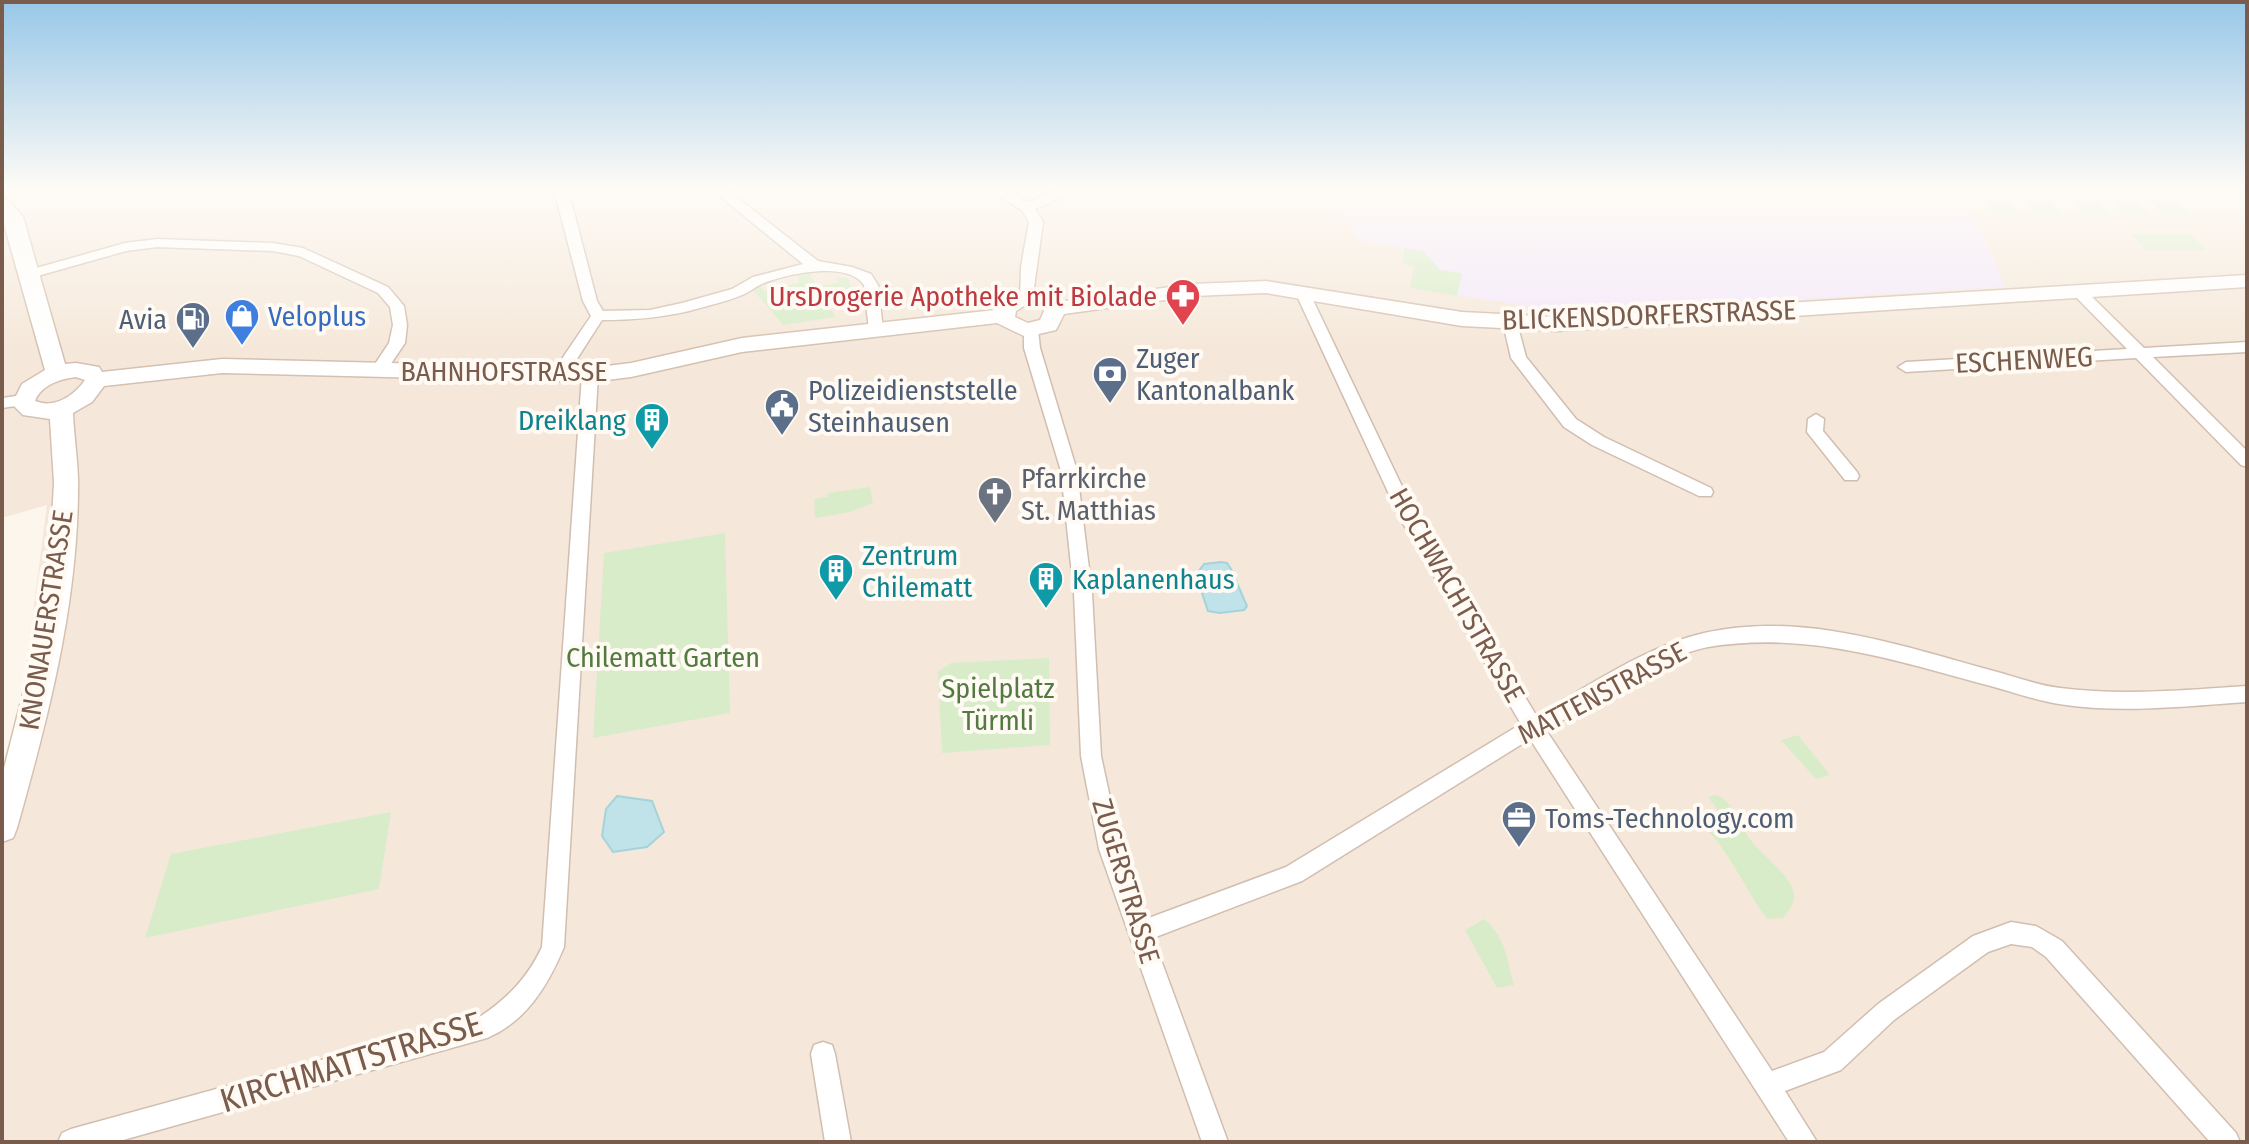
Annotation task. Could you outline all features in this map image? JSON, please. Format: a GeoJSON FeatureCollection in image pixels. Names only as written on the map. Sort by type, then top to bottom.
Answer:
{"type":"FeatureCollection","features":[{"type":"Feature","properties":{"kind":"street"},"geometry":{"type":"LineString","coordinates":[[19,242],[57,374]]}},
{"type":"Feature","properties":{"kind":"street"},"geometry":{"type":"LineString","coordinates":[[575,242],[590,301],[598,316]]}},
{"type":"Feature","properties":{"kind":"street"},"geometry":{"type":"LineString","coordinates":[[786,242],[814,265]]}},
{"type":"Feature","properties":{"kind":"street"},"geometry":{"type":"LineString","coordinates":[[1027,299],[1032,242]]}},
{"type":"Feature","properties":{"kind":"street"},"geometry":{"type":"LineString","coordinates":[[27,275],[125,247],[157,243],[273,247],[303,252],[383,290],[397,306],[400,325],[397,343],[379,370]]}},
{"type":"Feature","properties":{"kind":"street"},"geometry":{"type":"LineString","coordinates":[[598,316],[650,315],[696,305],[737,292],[758,280],[814,265],[852,271],[866,277],[871,285],[876,330]]}},
{"type":"Feature","properties":{"kind":"street","name":"BLICKENSDORFERSTRASSE"},"geometry":{"type":"LineString","coordinates":[[1054,309],[1193,290],[1266,287],[1462,319],[1557,324],[2247,281]]}},
{"type":"Feature","properties":{"kind":"street","name":"HOCHWACHTSTRASSE"},"geometry":{"type":"LineString","coordinates":[[1306,292],[1305,298],[1399,500],[1449,591],[1651,913],[1804,1142]]}},
{"type":"Feature","properties":{"kind":"street"},"geometry":{"type":"LineString","coordinates":[[2079,292],[2247,461]]}},
{"type":"Feature","properties":{"kind":"street"},"geometry":{"type":"LineString","coordinates":[[1027,299],[1042,300],[1054,309],[1055,316],[1048,325],[1031,330],[1011,326],[1004,316],[1008,306],[1027,299]]}},
{"type":"Feature","properties":{"kind":"street"},"geometry":{"type":"LineString","coordinates":[[559,375],[598,316]]}},
{"type":"Feature","properties":{"kind":"street","name":"BAHNHOFSTRASSE"},"geometry":{"type":"LineString","coordinates":[[96,380],[210,366],[590,375],[631,370],[742,345],[1004,316]]}},
{"type":"Feature","properties":{"kind":"street"},"geometry":{"type":"LineString","coordinates":[[1510,323],[1519,358],[1570,423],[1598,441],[1705,492]]}},
{"type":"Feature","properties":{"kind":"street","name":"ZUGERSTRASSE"},"geometry":{"type":"LineString","coordinates":[[1031,330],[1032,348],[1069,471],[1076,514],[1091,756],[1110,849],[1215,1142]]}},
{"type":"Feature","properties":{"kind":"street","name":"ESCHENWEG"},"geometry":{"type":"LineString","coordinates":[[1906,367],[2247,347]]}},
{"type":"Feature","properties":{"kind":"street"},"geometry":{"type":"LineString","coordinates":[[91,372],[96,380],[86,396],[61,409],[30,410],[13,401],[57,374],[91,372]]}},
{"type":"Feature","properties":{"kind":"street","name":"KIRCHMATTSTRASSE"},"geometry":{"type":"LineString","coordinates":[[71,1142],[487,1026],[518,1004],[539,981],[553,947],[590,375]]}},
{"type":"Feature","properties":{"kind":"street","name":"KNONAUERSTRASSE"},"geometry":{"type":"LineString","coordinates":[[2,828],[27,743],[47,650],[61,562],[66,491],[61,409]]}},
{"type":"Feature","properties":{"kind":"street"},"geometry":{"type":"LineString","coordinates":[[1816,419],[1815,432],[1851,476]]}},
{"type":"Feature","properties":{"kind":"street","name":"MATTENSTRASSE"},"geometry":{"type":"LineString","coordinates":[[1139,933],[1294,874],[1535,726],[1674,650],[1706,640],[1742,635],[1828,638],[1877,647],[2057,696],[2127,702],[2247,694]]}},
{"type":"Feature","properties":{"kind":"street"},"geometry":{"type":"LineString","coordinates":[[1767,1085],[1832,1061],[1886,1012],[1981,944],[2011,933],[2036,937],[2054,949],[2227,1142]]}},
{"type":"Feature","properties":{"kind":"street"},"geometry":{"type":"LineString","coordinates":[[823,1054],[838,1142]]}},
{"type":"Feature","properties":{"kind":"shaded area"},"geometry":{"type":"Polygon","coordinates":[[[2,242],[2247,242],[2247,1142],[2,1142],[2,768],[19,720],[47,505],[2,518],[2,242]]]}},
{"type":"Feature","properties":{"kind":"shaded area"},"geometry":{"type":"Polygon","coordinates":[[[1368,242],[1987,242],[2004,287],[1651,308],[1551,310],[1410,288],[1414,266],[1403,264],[1404,249],[1368,242]]]}},
{"type":"Feature","properties":{"kind":"green space"},"geometry":{"type":"Polygon","coordinates":[[[2139,242],[2198,242],[2206,250],[2146,250],[2139,242]]]}},
{"type":"Feature","properties":{"kind":"green space"},"geometry":{"type":"Polygon","coordinates":[[[1404,248],[1424,252],[1440,270],[1462,273],[1457,296],[1410,288],[1414,266],[1403,264],[1404,248]]]}},
{"type":"Feature","properties":{"kind":"green space"},"geometry":{"type":"Polygon","coordinates":[[[810,274],[817,287],[838,283],[836,276],[848,279],[854,296],[828,302],[835,317],[783,325],[752,289],[759,283],[764,291],[799,283],[797,276],[810,274]]]}},
{"type":"Feature","properties":{"kind":"green space"},"geometry":{"type":"Polygon","coordinates":[[[870,487],[873,503],[850,512],[815,518],[814,499],[827,497],[828,493],[870,487]]]}},
{"type":"Feature","properties":{"kind":"green space","name":"Chilematt Garten"},"geometry":{"type":"Polygon","coordinates":[[[725,533],[730,713],[593,738],[604,553],[725,533]]]}},
{"type":"Feature","properties":{"kind":"green space","name":"Spielplatz Türmli"},"geometry":{"type":"Polygon","coordinates":[[[1049,658],[1050,745],[942,753],[938,672],[951,663],[1049,658]]]}},
{"type":"Feature","properties":{"kind":"green space"},"geometry":{"type":"Polygon","coordinates":[[[1798,735],[1830,775],[1816,779],[1781,740],[1798,735]]]}},
{"type":"Feature","properties":{"kind":"green space"},"geometry":{"type":"Polygon","coordinates":[[[1715,795],[1731,806],[1749,838],[1790,883],[1793,902],[1783,918],[1767,919],[1709,832],[1729,825],[1708,797],[1715,795]]]}},
{"type":"Feature","properties":{"kind":"green space"},"geometry":{"type":"Polygon","coordinates":[[[391,812],[379,889],[145,938],[171,854],[391,812]]]}},
{"type":"Feature","properties":{"kind":"green space"},"geometry":{"type":"Polygon","coordinates":[[[1484,919],[1501,940],[1514,985],[1497,988],[1465,930],[1484,919]]]}},
{"type":"Feature","properties":{"kind":"water"},"geometry":{"type":"Polygon","coordinates":[[[1227,563],[1231,569],[1247,606],[1244,610],[1208,611],[1196,575],[1204,564],[1227,563]]]}},
{"type":"Feature","properties":{"kind":"water"},"geometry":{"type":"Polygon","coordinates":[[[617,796],[652,801],[664,832],[647,847],[613,852],[602,836],[606,809],[617,796]]]}},
{"type":"Feature","properties":{"kind":"place","name":"UrsDrogerie Apotheke mit Biolade"},"geometry":{"type":"Point","coordinates":[1183,327]}},
{"type":"Feature","properties":{"kind":"place","name":"Veloplus"},"geometry":{"type":"Point","coordinates":[242,347]}},
{"type":"Feature","properties":{"kind":"place","name":"Avia"},"geometry":{"type":"Point","coordinates":[193,350]}},
{"type":"Feature","properties":{"kind":"place","name":"Zuger Kantonalbank"},"geometry":{"type":"Point","coordinates":[1110,405]}},
{"type":"Feature","properties":{"kind":"place","name":"Polizeidienststelle Steinhausen"},"geometry":{"type":"Point","coordinates":[782,437]}},
{"type":"Feature","properties":{"kind":"place","name":"Dreiklang"},"geometry":{"type":"Point","coordinates":[652,451]}},
{"type":"Feature","properties":{"kind":"place","name":"Pfarrkirche St. Matthias"},"geometry":{"type":"Point","coordinates":[995,525]}},
{"type":"Feature","properties":{"kind":"place","name":"Zentrum Chilematt"},"geometry":{"type":"Point","coordinates":[836,602]}},
{"type":"Feature","properties":{"kind":"place","name":"Kaplanenhaus"},"geometry":{"type":"Point","coordinates":[1046,610]}},
{"type":"Feature","properties":{"kind":"place","name":"Toms-Technology.com"},"geometry":{"type":"Point","coordinates":[1519,849]}}]}
